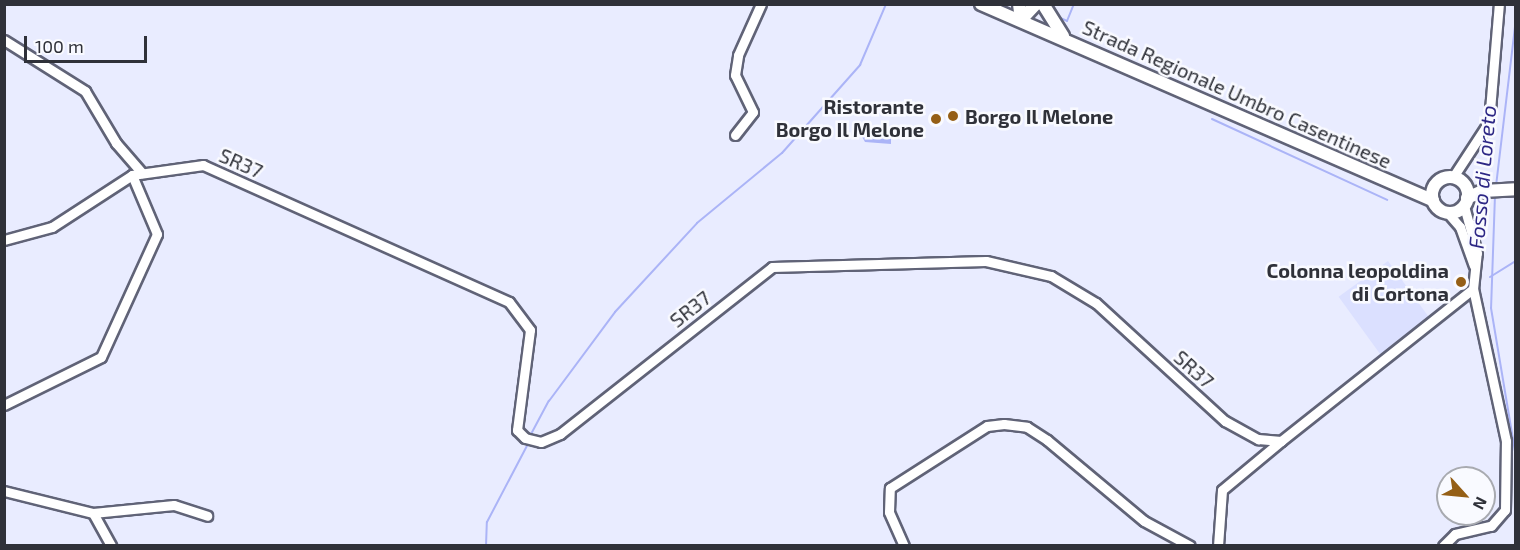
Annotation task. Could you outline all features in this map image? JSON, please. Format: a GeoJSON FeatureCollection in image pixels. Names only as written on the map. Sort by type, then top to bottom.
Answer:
{"type":"FeatureCollection","features":[{"type":"Feature","properties":{"kind":"main road","name":"Strada Regionale Umbro Casentinese"},"geometry":{"type":"LineString","coordinates":[[981,4],[1063,36],[1209,106],[1433,201]]}},
{"type":"Feature","properties":{"kind":"main road"},"geometry":{"type":"LineString","coordinates":[[1019,4],[1021,20]]}},
{"type":"Feature","properties":{"kind":"main road"},"geometry":{"type":"LineString","coordinates":[[1021,20],[1036,4]]}},
{"type":"Feature","properties":{"kind":"main road"},"geometry":{"type":"LineString","coordinates":[[1043,4],[1063,36]]}},
{"type":"Feature","properties":{"kind":"main road"},"geometry":{"type":"LineString","coordinates":[[1411,190],[1453,177],[1464,184],[1487,190],[1510,189]]}},
{"type":"Feature","properties":{"kind":"main road"},"geometry":{"type":"LineString","coordinates":[[1438,181],[1433,201],[1447,212],[1487,190]]}},
{"type":"Feature","properties":{"kind":"main road"},"geometry":{"type":"LineString","coordinates":[[1464,184],[1465,202]]}},
{"type":"Feature","properties":{"kind":"street"},"geometry":{"type":"LineString","coordinates":[[735,135],[753,112],[735,75],[738,55],[761,4]]}},
{"type":"Feature","properties":{"kind":"street"},"geometry":{"type":"LineString","coordinates":[[1453,177],[1489,122],[1499,4]]}},
{"type":"Feature","properties":{"kind":"street"},"geometry":{"type":"LineString","coordinates":[[4,40],[85,92],[137,174],[157,234],[101,357],[4,405]]}},
{"type":"Feature","properties":{"kind":"street","name":"SR37"},"geometry":{"type":"LineString","coordinates":[[4,240],[52,227],[137,174],[203,165],[509,302],[530,330],[516,417],[525,438],[541,442],[560,434],[772,267],[986,261],[1051,276],[1096,303],[1225,421],[1258,439],[1281,441]]}},
{"type":"Feature","properties":{"kind":"street"},"geometry":{"type":"LineString","coordinates":[[1443,546],[1455,534],[1491,526],[1510,514],[1506,441],[1473,289],[1477,253],[1465,202]]}},
{"type":"Feature","properties":{"kind":"street"},"geometry":{"type":"LineString","coordinates":[[1447,212],[1460,227],[1476,277]]}},
{"type":"Feature","properties":{"kind":"street"},"geometry":{"type":"LineString","coordinates":[[1218,546],[1222,490],[1473,289]]}},
{"type":"Feature","properties":{"kind":"street"},"geometry":{"type":"LineString","coordinates":[[904,546],[889,512],[890,488],[987,426],[1004,424],[1037,434],[1144,521],[1190,546]]}},
{"type":"Feature","properties":{"kind":"street"},"geometry":{"type":"LineString","coordinates":[[4,491],[93,513],[174,505],[207,516]]}},
{"type":"Feature","properties":{"kind":"street"},"geometry":{"type":"LineString","coordinates":[[93,513],[111,546]]}},
{"type":"Feature","properties":{"kind":"shaded area"},"geometry":{"type":"Polygon","coordinates":[[[1388,261],[1431,320],[1382,356],[1339,297],[1388,261]]]}},
{"type":"Feature","properties":{"kind":"water"},"geometry":{"type":"Polygon","coordinates":[[[865,130],[891,130],[891,144],[865,142],[861,135],[865,130]]]}},
{"type":"Feature","properties":{"kind":"waterway"},"geometry":{"type":"LineString","coordinates":[[530,436],[549,401],[615,312],[697,223],[782,153],[860,65],[886,4]]}},
{"type":"Feature","properties":{"kind":"waterway"},"geometry":{"type":"LineString","coordinates":[[1056,16],[1067,21],[1074,4]]}},
{"type":"Feature","properties":{"kind":"waterway","name":"Fosso di Loreto"},"geometry":{"type":"LineString","coordinates":[[1496,186],[1516,19]]}},
{"type":"Feature","properties":{"kind":"waterway"},"geometry":{"type":"LineString","coordinates":[[1212,119],[1387,200]]}},
{"type":"Feature","properties":{"kind":"waterway","name":"Fosso di Loreto"},"geometry":{"type":"LineString","coordinates":[[1495,195],[1491,308],[1515,452],[1516,515]]}},
{"type":"Feature","properties":{"kind":"waterway"},"geometry":{"type":"LineString","coordinates":[[1490,277],[1516,261]]}},
{"type":"Feature","properties":{"kind":"waterway"},"geometry":{"type":"LineString","coordinates":[[486,546],[487,522],[529,442]]}},
{"type":"Feature","properties":{"kind":"waterway","name":"Fosso di Loreto"},"geometry":{"type":"LineString","coordinates":[[1515,546],[1516,533]]}},
{"type":"Feature","properties":{"kind":"place","name":"Borgo Il Melone"},"geometry":{"type":"Point","coordinates":[953,116]}},
{"type":"Feature","properties":{"kind":"place","name":"Ristorante Borgo Il Melone"},"geometry":{"type":"Point","coordinates":[936,119]}},
{"type":"Feature","properties":{"kind":"place","name":"Colonna leopoldina di Cortona"},"geometry":{"type":"Point","coordinates":[1461,282]}}]}
